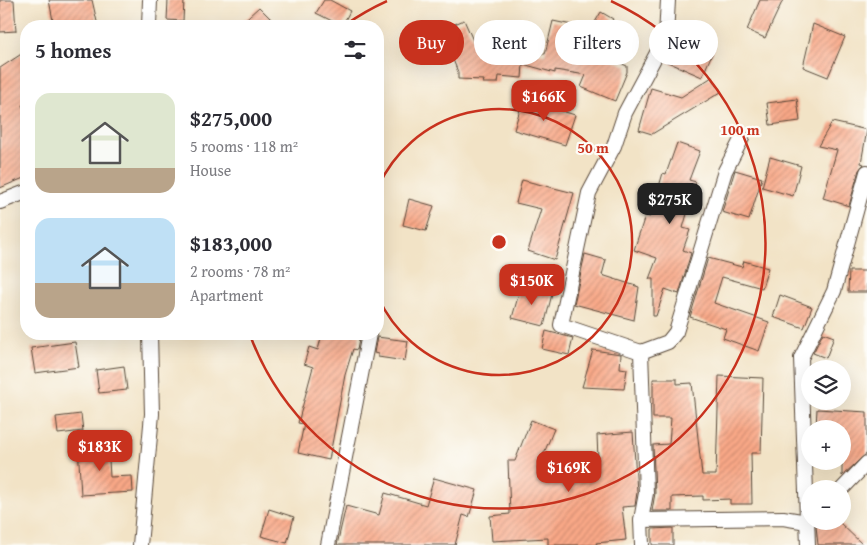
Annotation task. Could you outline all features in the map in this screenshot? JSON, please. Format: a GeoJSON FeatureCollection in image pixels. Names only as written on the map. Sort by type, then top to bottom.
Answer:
{"type":"FeatureCollection","features":[{"type":"Feature","properties":{"kind":"street"},"geometry":{"type":"LineString","coordinates":[[150,0],[150,20]]}},
{"type":"Feature","properties":{"kind":"street"},"geometry":{"type":"LineString","coordinates":[[668,0],[666,36],[625,113],[614,146],[590,193],[561,325],[640,352],[668,342],[676,332],[725,171],[742,138]]}},
{"type":"Feature","properties":{"kind":"street"},"geometry":{"type":"LineString","coordinates":[[806,480],[801,358],[834,291],[867,172]]}},
{"type":"Feature","properties":{"kind":"street"},"geometry":{"type":"LineString","coordinates":[[0,202],[20,194]]}},
{"type":"Feature","properties":{"kind":"street"},"geometry":{"type":"LineString","coordinates":[[140,545],[152,414],[150,340]]}},
{"type":"Feature","properties":{"kind":"street"},"geometry":{"type":"LineString","coordinates":[[328,545],[368,340]]}},
{"type":"Feature","properties":{"kind":"street"},"geometry":{"type":"LineString","coordinates":[[640,352],[646,493],[641,520],[642,545]]}},
{"type":"Feature","properties":{"kind":"street"},"geometry":{"type":"LineString","coordinates":[[851,480],[867,463]]}},
{"type":"Feature","properties":{"kind":"street"},"geometry":{"type":"LineString","coordinates":[[641,520],[783,518],[801,520]]}},
{"type":"Feature","properties":{"kind":"street"},"geometry":{"type":"LineString","coordinates":[[808,530],[808,545]]}},
{"type":"Feature","properties":{"kind":"building"},"geometry":{"type":"Polygon","coordinates":[[[0,0],[14,0],[16,31],[0,32],[0,0]]]}},
{"type":"Feature","properties":{"kind":"building"},"geometry":{"type":"Polygon","coordinates":[[[49,0],[92,0],[97,20],[53,20],[49,0]]]}},
{"type":"Feature","properties":{"kind":"building"},"geometry":{"type":"Polygon","coordinates":[[[168,0],[184,0],[183,20],[167,20],[168,0]]]}},
{"type":"Feature","properties":{"kind":"building"},"geometry":{"type":"Polygon","coordinates":[[[324,0],[330,0],[350,11],[345,20],[330,20],[316,13],[324,0]]]}},
{"type":"Feature","properties":{"kind":"building"},"geometry":{"type":"Polygon","coordinates":[[[760,0],[783,0],[765,38],[747,30],[760,0]]]}},
{"type":"Feature","properties":{"kind":"building"},"geometry":{"type":"Polygon","coordinates":[[[259,7],[272,20],[245,20],[259,7]]]}},
{"type":"Feature","properties":{"kind":"building"},"geometry":{"type":"Polygon","coordinates":[[[601,12],[613,19],[612,20],[596,20],[601,12]]]}},
{"type":"Feature","properties":{"kind":"building"},"geometry":{"type":"Polygon","coordinates":[[[464,20],[474,43],[474,65],[523,65],[522,78],[499,76],[498,83],[483,83],[484,80],[458,79],[455,65],[464,65],[464,20]]]}},
{"type":"Feature","properties":{"kind":"building"},"geometry":{"type":"Polygon","coordinates":[[[553,21],[555,21],[555,65],[627,66],[627,72],[615,101],[581,87],[586,75],[555,70],[555,73],[527,65],[545,65],[545,54],[553,21]]]}},
{"type":"Feature","properties":{"kind":"building"},"geometry":{"type":"Polygon","coordinates":[[[813,24],[845,37],[828,77],[803,67],[813,24]]]}},
{"type":"Feature","properties":{"kind":"building"},"geometry":{"type":"Polygon","coordinates":[[[20,55],[20,180],[0,188],[0,68],[20,55]]]}},
{"type":"Feature","properties":{"kind":"building"},"geometry":{"type":"Polygon","coordinates":[[[674,65],[707,65],[702,77],[674,65]]]}},
{"type":"Feature","properties":{"kind":"building"},"geometry":{"type":"Polygon","coordinates":[[[712,77],[721,92],[652,134],[639,130],[651,88],[681,97],[712,77]]]}},
{"type":"Feature","properties":{"kind":"building"},"geometry":{"type":"Polygon","coordinates":[[[523,99],[575,115],[565,145],[514,130],[523,99]]]}},
{"type":"Feature","properties":{"kind":"building"},"geometry":{"type":"Polygon","coordinates":[[[797,99],[800,121],[770,125],[767,103],[797,99]]]}},
{"type":"Feature","properties":{"kind":"building"},"geometry":{"type":"Polygon","coordinates":[[[832,122],[867,130],[861,163],[864,164],[859,170],[849,206],[823,198],[837,150],[818,146],[832,122]]]}},
{"type":"Feature","properties":{"kind":"building"},"geometry":{"type":"Polygon","coordinates":[[[677,143],[700,151],[689,180],[696,182],[683,228],[690,230],[683,250],[691,253],[679,294],[665,289],[656,316],[653,316],[653,279],[649,279],[657,258],[634,250],[645,216],[650,217],[663,173],[666,174],[677,143]]]}},
{"type":"Feature","properties":{"kind":"building"},"geometry":{"type":"Polygon","coordinates":[[[770,157],[801,166],[793,196],[762,187],[770,157]]]}},
{"type":"Feature","properties":{"kind":"building"},"geometry":{"type":"Polygon","coordinates":[[[735,170],[762,178],[749,220],[722,212],[735,170]]]}},
{"type":"Feature","properties":{"kind":"building"},"geometry":{"type":"Polygon","coordinates":[[[522,180],[574,193],[555,260],[528,251],[541,209],[516,203],[522,180]]]}},
{"type":"Feature","properties":{"kind":"building"},"geometry":{"type":"Polygon","coordinates":[[[409,199],[434,206],[426,231],[403,225],[409,199]]]}},
{"type":"Feature","properties":{"kind":"building"},"geometry":{"type":"Polygon","coordinates":[[[585,254],[606,260],[602,275],[639,287],[634,320],[574,304],[585,254]]]}},
{"type":"Feature","properties":{"kind":"building"},"geometry":{"type":"Polygon","coordinates":[[[708,258],[742,267],[744,261],[768,268],[762,288],[722,277],[714,303],[769,322],[759,351],[723,338],[726,329],[690,317],[708,258]]]}},
{"type":"Feature","properties":{"kind":"building"},"geometry":{"type":"Polygon","coordinates":[[[849,271],[867,271],[867,292],[848,292],[849,271]]]}},
{"type":"Feature","properties":{"kind":"building"},"geometry":{"type":"Polygon","coordinates":[[[521,286],[552,294],[544,326],[512,318],[521,286]]]}},
{"type":"Feature","properties":{"kind":"building"},"geometry":{"type":"Polygon","coordinates":[[[780,295],[812,307],[804,328],[773,317],[780,295]]]}},
{"type":"Feature","properties":{"kind":"building"},"geometry":{"type":"Polygon","coordinates":[[[546,331],[573,338],[569,355],[542,349],[546,331]]]}},
{"type":"Feature","properties":{"kind":"building"},"geometry":{"type":"Polygon","coordinates":[[[823,333],[834,337],[826,358],[813,353],[823,333]]]}},
{"type":"Feature","properties":{"kind":"building"},"geometry":{"type":"Polygon","coordinates":[[[384,338],[408,341],[405,361],[378,357],[378,354],[374,353],[376,340],[384,340],[384,338]]]}},
{"type":"Feature","properties":{"kind":"building"},"geometry":{"type":"Polygon","coordinates":[[[320,340],[359,340],[357,350],[353,349],[345,375],[329,460],[298,453],[304,424],[298,423],[313,367],[304,364],[309,347],[318,350],[320,340]]]}},
{"type":"Feature","properties":{"kind":"building"},"geometry":{"type":"Polygon","coordinates":[[[75,342],[79,367],[35,373],[31,348],[75,342]]]}},
{"type":"Feature","properties":{"kind":"building"},"geometry":{"type":"Polygon","coordinates":[[[593,350],[621,354],[620,368],[627,369],[624,389],[582,387],[593,350]]]}},
{"type":"Feature","properties":{"kind":"building"},"geometry":{"type":"Polygon","coordinates":[[[124,366],[127,390],[99,393],[96,370],[124,366]]]}},
{"type":"Feature","properties":{"kind":"building"},"geometry":{"type":"Polygon","coordinates":[[[719,376],[763,378],[761,453],[751,453],[752,504],[730,504],[730,499],[703,500],[703,496],[672,497],[672,511],[652,511],[655,493],[653,445],[669,444],[671,418],[653,418],[653,379],[677,379],[677,384],[692,383],[702,475],[716,475],[719,376]]]}},
{"type":"Feature","properties":{"kind":"building"},"geometry":{"type":"Polygon","coordinates":[[[817,410],[867,412],[867,453],[851,468],[851,420],[816,420],[817,410]]]}},
{"type":"Feature","properties":{"kind":"building"},"geometry":{"type":"Polygon","coordinates":[[[81,414],[83,431],[58,434],[56,417],[81,414]]]}},
{"type":"Feature","properties":{"kind":"building"},"geometry":{"type":"Polygon","coordinates":[[[531,420],[554,429],[537,470],[598,459],[597,435],[633,432],[637,492],[635,506],[622,507],[626,540],[596,543],[597,545],[548,545],[548,538],[492,541],[490,516],[510,514],[508,461],[515,461],[531,420]]]}},
{"type":"Feature","properties":{"kind":"building"},"geometry":{"type":"Polygon","coordinates":[[[108,443],[110,477],[132,476],[133,492],[81,495],[78,445],[108,443]]]}},
{"type":"Feature","properties":{"kind":"building"},"geometry":{"type":"Polygon","coordinates":[[[842,470],[849,470],[842,476],[842,470]]]}},
{"type":"Feature","properties":{"kind":"building"},"geometry":{"type":"Polygon","coordinates":[[[434,478],[477,490],[469,517],[463,515],[455,545],[337,545],[346,506],[379,515],[385,493],[426,505],[434,478]]]}},
{"type":"Feature","properties":{"kind":"building"},"geometry":{"type":"Polygon","coordinates":[[[269,509],[294,517],[287,543],[261,536],[269,509]]]}},
{"type":"Feature","properties":{"kind":"building"},"geometry":{"type":"Polygon","coordinates":[[[673,528],[673,545],[652,545],[652,529],[673,528]]]}},
{"type":"Feature","properties":{"kind":"building"},"geometry":{"type":"Polygon","coordinates":[[[816,530],[847,530],[863,545],[818,545],[816,530]]]}}]}
